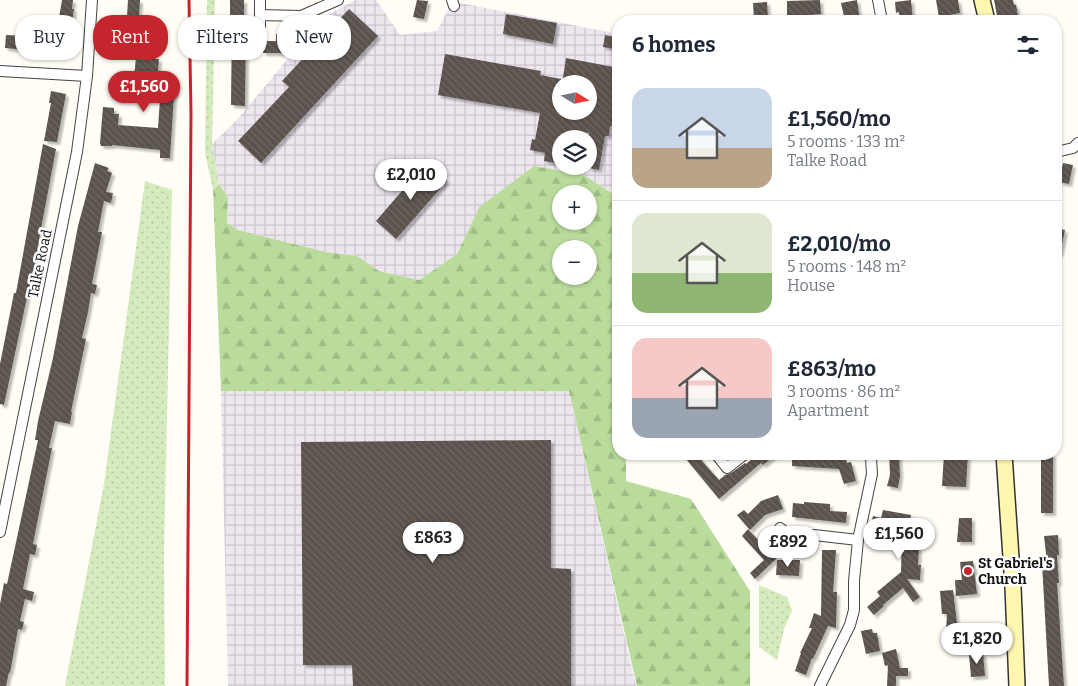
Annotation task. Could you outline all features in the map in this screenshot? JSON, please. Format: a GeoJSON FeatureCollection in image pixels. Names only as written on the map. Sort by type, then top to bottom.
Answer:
{"type":"FeatureCollection","features":[{"type":"Feature","properties":{"kind":"main road"},"geometry":{"type":"LineString","coordinates":[[982,0],[985,15]]}},
{"type":"Feature","properties":{"kind":"main road"},"geometry":{"type":"LineString","coordinates":[[1004,460],[1013,587],[1017,686]]}},
{"type":"Feature","properties":{"kind":"street","name":"Talke Road"},"geometry":{"type":"LineString","coordinates":[[0,532],[78,152],[87,76],[92,0]]}},
{"type":"Feature","properties":{"kind":"street"},"geometry":{"type":"LineString","coordinates":[[260,0],[260,15]]}},
{"type":"Feature","properties":{"kind":"street"},"geometry":{"type":"LineString","coordinates":[[267,15],[301,16],[338,0]]}},
{"type":"Feature","properties":{"kind":"street"},"geometry":{"type":"LineString","coordinates":[[878,0],[881,15]]}},
{"type":"Feature","properties":{"kind":"street"},"geometry":{"type":"LineString","coordinates":[[0,71],[87,76]]}},
{"type":"Feature","properties":{"kind":"street"},"geometry":{"type":"LineString","coordinates":[[1062,151],[1073,148],[1078,142]]}},
{"type":"Feature","properties":{"kind":"street"},"geometry":{"type":"LineString","coordinates":[[721,460],[728,468],[738,460]]}},
{"type":"Feature","properties":{"kind":"street"},"geometry":{"type":"LineString","coordinates":[[820,686],[850,625],[854,610],[858,540],[872,474],[871,460]]}},
{"type":"Feature","properties":{"kind":"street"},"geometry":{"type":"LineString","coordinates":[[780,528],[796,539]]}},
{"type":"Feature","properties":{"kind":"street"},"geometry":{"type":"LineString","coordinates":[[786,548],[796,539],[814,535],[858,540]]}},
{"type":"Feature","properties":{"kind":"shaded area"},"geometry":{"type":"Polygon","coordinates":[[[355,0],[376,0],[400,35],[437,31],[449,8],[460,3],[612,33],[612,193],[584,175],[479,207],[457,254],[419,280],[379,271],[357,256],[326,252],[238,230],[227,223],[228,197],[219,184],[212,144],[236,121],[287,60],[351,60],[351,15],[328,15],[355,0]]]}},
{"type":"Feature","properties":{"kind":"shaded area"},"geometry":{"type":"Polygon","coordinates":[[[221,391],[569,391],[636,686],[228,686],[221,391]]]}},
{"type":"Feature","properties":{"kind":"green space"},"geometry":{"type":"Polygon","coordinates":[[[207,0],[215,0],[215,15],[207,15],[207,0]]]}},
{"type":"Feature","properties":{"kind":"green space"},"geometry":{"type":"Polygon","coordinates":[[[206,60],[214,60],[212,144],[219,184],[213,190],[205,152],[206,60]]]}},
{"type":"Feature","properties":{"kind":"green space"},"geometry":{"type":"Polygon","coordinates":[[[534,166],[552,169],[552,175],[584,175],[612,193],[612,460],[626,460],[626,481],[691,499],[750,591],[750,686],[637,686],[569,391],[221,391],[213,190],[219,184],[228,197],[227,223],[238,230],[326,252],[357,256],[379,271],[419,280],[457,254],[479,207],[534,166]]]}},
{"type":"Feature","properties":{"kind":"green space"},"geometry":{"type":"Polygon","coordinates":[[[145,181],[172,190],[164,551],[165,686],[65,686],[104,484],[145,181]]]}},
{"type":"Feature","properties":{"kind":"green space"},"geometry":{"type":"Polygon","coordinates":[[[759,585],[787,597],[792,610],[784,629],[777,660],[759,647],[759,585]]]}},
{"type":"Feature","properties":{"kind":"building"},"geometry":{"type":"Polygon","coordinates":[[[62,0],[73,0],[73,15],[59,15],[62,0]]]}},
{"type":"Feature","properties":{"kind":"building"},"geometry":{"type":"Polygon","coordinates":[[[128,0],[140,0],[139,15],[127,15],[128,0]]]}},
{"type":"Feature","properties":{"kind":"building"},"geometry":{"type":"Polygon","coordinates":[[[230,0],[244,0],[244,15],[230,15],[230,0]]]}},
{"type":"Feature","properties":{"kind":"building"},"geometry":{"type":"Polygon","coordinates":[[[417,0],[428,1],[424,19],[413,17],[417,0]]]}},
{"type":"Feature","properties":{"kind":"building"},"geometry":{"type":"Polygon","coordinates":[[[820,0],[821,14],[787,15],[787,1],[820,0]]]}},
{"type":"Feature","properties":{"kind":"building"},"geometry":{"type":"Polygon","coordinates":[[[857,0],[859,15],[844,15],[841,3],[857,0]]]}},
{"type":"Feature","properties":{"kind":"building"},"geometry":{"type":"Polygon","coordinates":[[[911,0],[912,15],[899,15],[899,12],[896,13],[895,2],[911,0]]]}},
{"type":"Feature","properties":{"kind":"building"},"geometry":{"type":"Polygon","coordinates":[[[936,0],[958,0],[960,13],[939,15],[936,0]]]}},
{"type":"Feature","properties":{"kind":"building"},"geometry":{"type":"Polygon","coordinates":[[[994,0],[1013,0],[1018,15],[997,15],[994,0]]]}},
{"type":"Feature","properties":{"kind":"building"},"geometry":{"type":"Polygon","coordinates":[[[767,2],[768,15],[754,15],[753,3],[767,2]]]}},
{"type":"Feature","properties":{"kind":"building"},"geometry":{"type":"Polygon","coordinates":[[[349,9],[378,36],[261,163],[238,141],[289,87],[282,81],[302,60],[351,60],[351,15],[343,15],[349,9]]]}},
{"type":"Feature","properties":{"kind":"building"},"geometry":{"type":"Polygon","coordinates":[[[506,14],[557,23],[553,44],[503,34],[506,14]]]}},
{"type":"Feature","properties":{"kind":"building"},"geometry":{"type":"Polygon","coordinates":[[[277,34],[277,53],[267,53],[267,41],[276,41],[277,34]]]}},
{"type":"Feature","properties":{"kind":"building"},"geometry":{"type":"Polygon","coordinates":[[[6,35],[15,35],[15,49],[5,48],[6,35]]]}},
{"type":"Feature","properties":{"kind":"building"},"geometry":{"type":"Polygon","coordinates":[[[605,35],[612,36],[612,49],[603,47],[605,35]]]}},
{"type":"Feature","properties":{"kind":"building"},"geometry":{"type":"Polygon","coordinates":[[[445,54],[541,71],[540,75],[552,77],[552,120],[598,120],[598,75],[563,75],[566,58],[612,67],[612,126],[610,126],[609,136],[605,136],[599,170],[597,170],[597,130],[552,130],[552,162],[544,161],[545,153],[530,150],[532,139],[535,140],[540,113],[438,95],[445,54]]]}},
{"type":"Feature","properties":{"kind":"building"},"geometry":{"type":"Polygon","coordinates":[[[136,60],[159,60],[157,82],[176,83],[170,158],[160,158],[160,150],[112,145],[101,146],[103,107],[114,108],[114,114],[119,114],[118,125],[158,128],[160,99],[132,97],[136,60]]]}},
{"type":"Feature","properties":{"kind":"building"},"geometry":{"type":"Polygon","coordinates":[[[232,60],[246,60],[245,106],[231,105],[232,60]]]}},
{"type":"Feature","properties":{"kind":"building"},"geometry":{"type":"Polygon","coordinates":[[[51,91],[66,94],[57,142],[44,141],[51,103],[49,103],[51,91]]]}},
{"type":"Feature","properties":{"kind":"building"},"geometry":{"type":"Polygon","coordinates":[[[43,144],[56,149],[30,288],[4,405],[0,404],[0,364],[14,293],[16,293],[43,144]]]}},
{"type":"Feature","properties":{"kind":"building"},"geometry":{"type":"Polygon","coordinates":[[[95,163],[109,168],[107,171],[112,173],[106,192],[113,193],[111,203],[104,201],[98,232],[102,232],[92,284],[97,285],[95,294],[91,293],[82,338],[86,339],[70,424],[55,421],[49,448],[52,448],[33,544],[37,545],[35,555],[30,554],[23,589],[34,592],[32,601],[25,599],[20,621],[24,622],[22,630],[18,629],[10,673],[6,686],[0,686],[0,604],[4,583],[7,584],[38,440],[35,440],[38,421],[53,358],[78,226],[95,163]]]}},
{"type":"Feature","properties":{"kind":"building"},"geometry":{"type":"Polygon","coordinates":[[[426,163],[447,181],[396,239],[376,221],[426,163]]]}},
{"type":"Feature","properties":{"kind":"building"},"geometry":{"type":"Polygon","coordinates":[[[1063,163],[1073,165],[1069,184],[1062,183],[1063,163]]]}},
{"type":"Feature","properties":{"kind":"building"},"geometry":{"type":"Polygon","coordinates":[[[1062,229],[1065,230],[1062,244],[1062,229]]]}},
{"type":"Feature","properties":{"kind":"building"},"geometry":{"type":"Polygon","coordinates":[[[551,440],[551,568],[571,569],[571,686],[353,686],[352,665],[303,665],[301,442],[551,440]]]}},
{"type":"Feature","properties":{"kind":"building"},"geometry":{"type":"Polygon","coordinates":[[[687,460],[701,460],[719,480],[751,460],[769,460],[763,465],[761,463],[719,499],[687,460]]]}},
{"type":"Feature","properties":{"kind":"building"},"geometry":{"type":"Polygon","coordinates":[[[792,460],[846,460],[847,463],[851,462],[856,481],[844,484],[839,469],[792,466],[792,460]]]}},
{"type":"Feature","properties":{"kind":"building"},"geometry":{"type":"Polygon","coordinates":[[[889,460],[899,460],[898,488],[887,486],[890,475],[889,460]]]}},
{"type":"Feature","properties":{"kind":"building"},"geometry":{"type":"Polygon","coordinates":[[[944,460],[968,460],[966,487],[942,486],[944,460]]]}},
{"type":"Feature","properties":{"kind":"building"},"geometry":{"type":"Polygon","coordinates":[[[1041,460],[1053,460],[1053,513],[1041,513],[1041,460]]]}},
{"type":"Feature","properties":{"kind":"building"},"geometry":{"type":"Polygon","coordinates":[[[778,495],[783,509],[765,515],[750,530],[737,515],[744,510],[748,514],[761,501],[778,495]]]}},
{"type":"Feature","properties":{"kind":"building"},"geometry":{"type":"Polygon","coordinates":[[[804,502],[830,504],[830,511],[847,512],[846,523],[792,517],[793,503],[804,504],[804,502]]]}},
{"type":"Feature","properties":{"kind":"building"},"geometry":{"type":"Polygon","coordinates":[[[883,510],[911,515],[909,525],[912,526],[910,547],[919,547],[918,565],[921,565],[920,580],[907,579],[920,597],[913,602],[903,588],[874,615],[867,607],[880,596],[877,592],[901,572],[902,532],[871,525],[873,516],[881,518],[883,510]]]}},
{"type":"Feature","properties":{"kind":"building"},"geometry":{"type":"Polygon","coordinates":[[[959,518],[972,518],[972,542],[957,542],[959,518]]]}},
{"type":"Feature","properties":{"kind":"building"},"geometry":{"type":"Polygon","coordinates":[[[748,529],[776,559],[755,579],[750,573],[764,560],[742,536],[748,529]]]}},
{"type":"Feature","properties":{"kind":"building"},"geometry":{"type":"Polygon","coordinates":[[[1058,535],[1059,583],[1057,583],[1064,686],[1049,686],[1042,564],[1047,563],[1044,536],[1058,535]]]}},
{"type":"Feature","properties":{"kind":"building"},"geometry":{"type":"Polygon","coordinates":[[[822,550],[836,550],[833,592],[837,592],[836,628],[828,626],[806,675],[795,671],[800,653],[812,628],[809,628],[814,613],[821,616],[822,550]]]}},
{"type":"Feature","properties":{"kind":"building"},"geometry":{"type":"Polygon","coordinates":[[[777,560],[800,560],[799,576],[776,575],[777,560]]]}},
{"type":"Feature","properties":{"kind":"building","name":"St Gabriel's Church"},"geometry":{"type":"Polygon","coordinates":[[[973,561],[977,594],[956,596],[955,580],[962,580],[960,562],[973,561]]]}},
{"type":"Feature","properties":{"kind":"building"},"geometry":{"type":"Polygon","coordinates":[[[953,590],[957,623],[956,647],[945,647],[947,614],[942,614],[940,591],[953,590]]]}},
{"type":"Feature","properties":{"kind":"building"},"geometry":{"type":"Polygon","coordinates":[[[872,629],[873,633],[877,633],[880,651],[866,654],[861,631],[872,629]]]}},
{"type":"Feature","properties":{"kind":"building"},"geometry":{"type":"Polygon","coordinates":[[[896,649],[900,668],[908,668],[908,676],[896,676],[896,686],[887,686],[888,665],[885,666],[882,653],[896,649]]]}},
{"type":"Feature","properties":{"kind":"building"},"geometry":{"type":"Polygon","coordinates":[[[983,653],[985,676],[971,677],[969,654],[983,653]]]}},
{"type":"Feature","properties":{"kind":"railway"},"geometry":{"type":"LineString","coordinates":[[187,686],[191,114],[189,0]]}},
{"type":"Feature","properties":{"kind":"place","name":"St Gabriel's Church"},"geometry":{"type":"Point","coordinates":[968,571]}}]}
